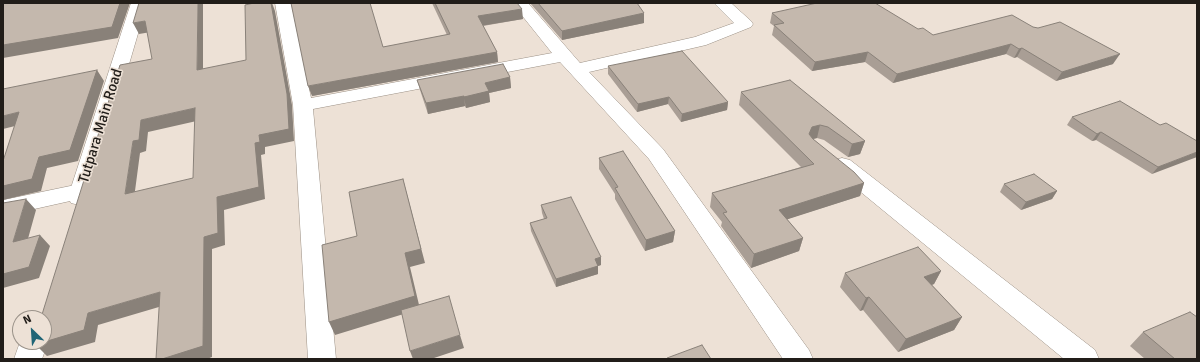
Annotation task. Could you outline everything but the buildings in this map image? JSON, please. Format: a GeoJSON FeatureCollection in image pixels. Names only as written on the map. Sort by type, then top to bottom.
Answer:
{"type":"FeatureCollection","features":[{"type":"Feature","properties":{"kind":"street","name":"Tutpara Main Road"},"geometry":{"type":"LineString","coordinates":[[73,214],[139,3]]}},
{"type":"Feature","properties":{"kind":"street"},"geometry":{"type":"LineString","coordinates":[[283,3],[303,105],[322,359]]}},
{"type":"Feature","properties":{"kind":"street"},"geometry":{"type":"LineString","coordinates":[[520,3],[570,63],[656,154],[799,359]]}},
{"type":"Feature","properties":{"kind":"street"},"geometry":{"type":"LineString","coordinates":[[303,105],[700,41],[745,24],[722,3]]}},
{"type":"Feature","properties":{"kind":"street"},"geometry":{"type":"LineString","coordinates":[[823,151],[1085,359]]}},
{"type":"Feature","properties":{"kind":"street"},"geometry":{"type":"LineString","coordinates":[[3,208],[80,192]]}}]}
